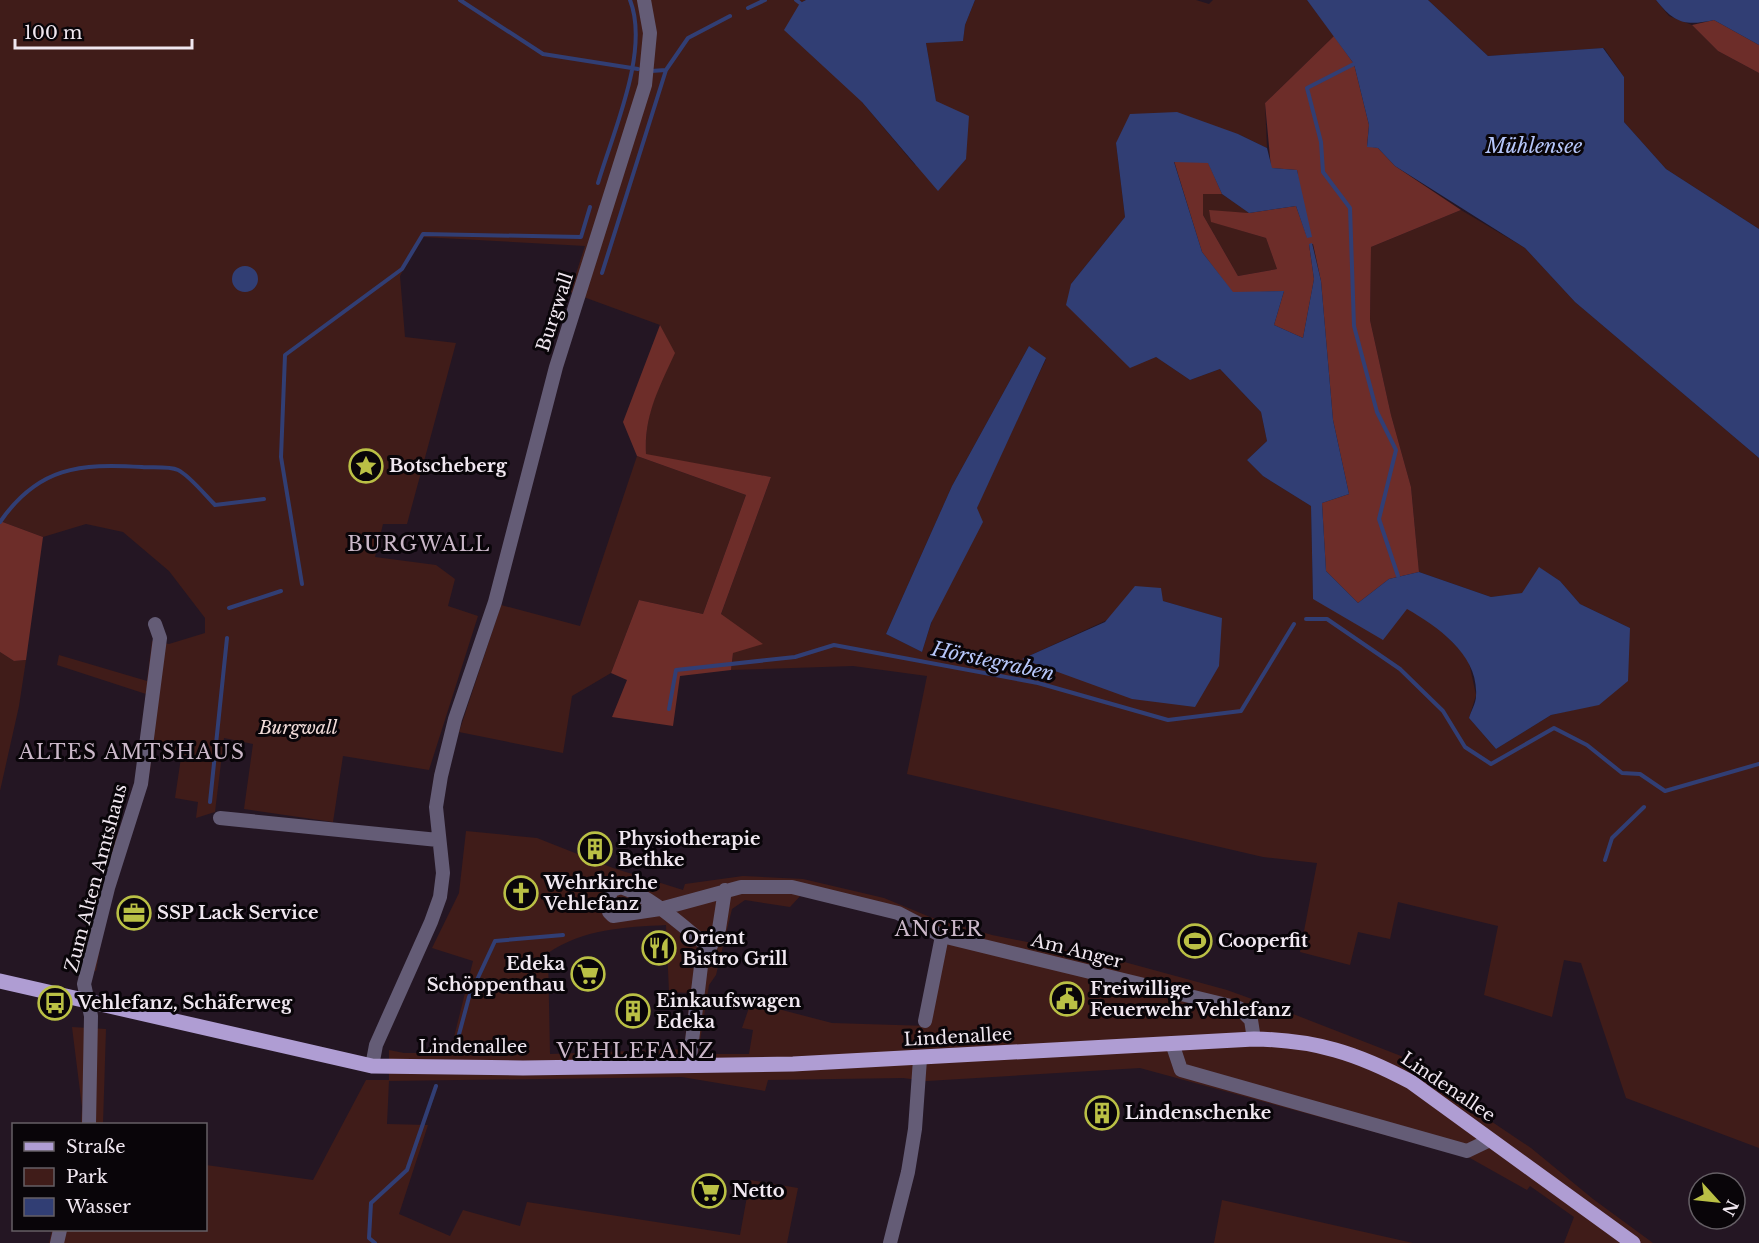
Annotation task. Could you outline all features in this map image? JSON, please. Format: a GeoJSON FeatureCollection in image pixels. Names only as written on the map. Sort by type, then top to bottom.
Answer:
{"type":"FeatureCollection","features":[{"type":"Feature","properties":{"kind":"main road","name":"Lindenallee"},"geometry":{"type":"LineString","coordinates":[[0,981],[372,1066],[689,1066],[920,1059],[1172,1043],[1254,1039],[1294,1040],[1334,1048],[1372,1061],[1411,1082],[1633,1243]]}},
{"type":"Feature","properties":{"kind":"street","name":"Burgwall"},"geometry":{"type":"LineString","coordinates":[[372,1066],[376,1045],[440,897],[443,873],[436,807],[455,719],[495,602],[542,418],[645,85],[650,33],[644,0]]}},
{"type":"Feature","properties":{"kind":"street","name":"Zum Alten Amtshaus"},"geometry":{"type":"LineString","coordinates":[[89,1123],[91,1016],[84,984],[103,909],[141,784],[160,638],[155,624]]}},
{"type":"Feature","properties":{"kind":"street"},"geometry":{"type":"LineString","coordinates":[[220,818],[438,840]]}},
{"type":"Feature","properties":{"kind":"street","name":"Am Anger"},"geometry":{"type":"LineString","coordinates":[[710,948],[660,909],[741,887],[792,887],[898,913],[942,936],[1239,1008],[1251,1020],[1254,1039]]}},
{"type":"Feature","properties":{"kind":"street"},"geometry":{"type":"LineString","coordinates":[[689,1066],[701,966],[719,929],[725,890]]}},
{"type":"Feature","properties":{"kind":"street"},"geometry":{"type":"LineString","coordinates":[[925,1021],[942,936]]}},
{"type":"Feature","properties":{"kind":"street","name":"Lindenallee"},"geometry":{"type":"LineString","coordinates":[[1172,1043],[1181,1070],[1467,1151],[1491,1140]]}},
{"type":"Feature","properties":{"kind":"street"},"geometry":{"type":"LineString","coordinates":[[890,1243],[908,1172],[915,1129],[920,1059]]}},
{"type":"Feature","properties":{"kind":"green space"},"geometry":{"type":"Polygon","coordinates":[[[0,0],[806,0],[800,3],[862,102],[915,165],[936,101],[926,43],[963,40],[965,25],[975,0],[1196,0],[1209,4],[1213,0],[1307,0],[1334,36],[1265,103],[1267,148],[1238,134],[1116,143],[1125,217],[1071,284],[1156,357],[1190,380],[1220,369],[1261,412],[1267,441],[1247,460],[1263,476],[1311,506],[1313,599],[1407,608],[1437,627],[1468,658],[1476,695],[1469,718],[1496,749],[1551,715],[1599,704],[1630,628],[1580,604],[1560,581],[1540,568],[1523,593],[1491,597],[1419,572],[1411,487],[1391,415],[1370,320],[1371,247],[1461,210],[1525,248],[1575,302],[1759,458],[1759,1148],[1626,1098],[1581,963],[1564,960],[1552,1017],[1484,995],[1498,926],[1398,902],[1390,939],[1358,932],[1350,965],[1300,952],[1317,863],[1263,857],[907,774],[927,676],[853,666],[731,670],[733,653],[721,614],[771,477],[646,455],[647,426],[650,414],[674,353],[660,325],[570,292],[585,246],[422,237],[400,276],[405,337],[456,343],[407,524],[383,524],[375,557],[436,565],[455,579],[448,606],[478,616],[429,770],[343,756],[333,822],[244,809],[253,744],[224,738],[215,812],[196,818],[198,802],[175,798],[182,751],[153,747],[150,771],[105,920],[96,971],[78,965],[102,876],[136,785],[146,694],[57,665],[59,655],[147,681],[152,641],[169,644],[205,633],[205,618],[169,571],[123,532],[86,524],[43,537],[0,521],[0,0]],[[1029,346],[952,486],[886,634],[922,652],[963,540],[1046,359],[1029,346]],[[1163,601],[1105,621],[1022,659],[1221,618],[1163,601]]]}},
{"type":"Feature","properties":{"kind":"green space"},"geometry":{"type":"Polygon","coordinates":[[[1428,0],[1656,0],[1669,16],[1692,25],[1718,51],[1759,73],[1759,229],[1666,169],[1624,122],[1624,77],[1604,48],[1488,56],[1428,0]]]}},
{"type":"Feature","properties":{"kind":"green space"},"geometry":{"type":"Polygon","coordinates":[[[1203,194],[1222,194],[1249,213],[1209,211],[1212,222],[1266,238],[1277,269],[1238,276],[1203,215],[1203,194]]]}},
{"type":"Feature","properties":{"kind":"green space"},"geometry":{"type":"Polygon","coordinates":[[[637,456],[746,495],[703,614],[639,600],[611,673],[572,696],[563,753],[459,732],[501,605],[580,626],[637,456]]]}},
{"type":"Feature","properties":{"kind":"green space"},"geometry":{"type":"Polygon","coordinates":[[[0,652],[14,661],[26,660],[19,706],[0,791],[0,652]]]}},
{"type":"Feature","properties":{"kind":"green space","name":"VEHLEFANZ"},"geometry":{"type":"Polygon","coordinates":[[[466,831],[537,838],[613,868],[683,890],[685,884],[743,876],[803,879],[884,898],[930,917],[992,935],[1117,960],[1227,990],[1401,1056],[1467,1105],[1531,1148],[1593,1199],[1653,1243],[1564,1243],[1574,1217],[1530,1186],[1527,1190],[1470,1158],[1140,1068],[927,1081],[903,1078],[768,1080],[765,1091],[682,1077],[389,1081],[387,1124],[428,1125],[399,1214],[450,1236],[463,1210],[520,1226],[527,1202],[740,1235],[750,1180],[798,1188],[787,1243],[49,1243],[52,1231],[207,1231],[207,1165],[313,1180],[366,1080],[389,1080],[389,1050],[404,1053],[450,1053],[473,961],[432,948],[459,893],[466,831]],[[802,894],[790,907],[745,900],[732,909],[716,975],[709,985],[698,1054],[749,1054],[753,1030],[742,1028],[751,1002],[832,1023],[928,1026],[945,944],[893,916],[802,894]],[[666,925],[620,928],[590,934],[561,945],[548,953],[550,1054],[684,1049],[690,993],[669,992],[666,925]]]}},
{"type":"Feature","properties":{"kind":"green space"},"geometry":{"type":"Polygon","coordinates":[[[72,1027],[106,1029],[103,1123],[81,1123],[82,1107],[72,1027]]]}},
{"type":"Feature","properties":{"kind":"green space"},"geometry":{"type":"Polygon","coordinates":[[[1222,1200],[1413,1243],[1214,1243],[1222,1200]]]}},
{"type":"Feature","properties":{"kind":"shaded area"},"geometry":{"type":"Polygon","coordinates":[[[1714,20],[1759,45],[1759,73],[1718,51],[1692,25],[1714,20]]]}},
{"type":"Feature","properties":{"kind":"shaded area"},"geometry":{"type":"Polygon","coordinates":[[[1334,36],[1354,64],[1369,125],[1367,146],[1378,148],[1395,166],[1461,210],[1371,247],[1370,320],[1391,415],[1411,487],[1419,572],[1389,579],[1358,603],[1326,571],[1322,503],[1349,494],[1333,420],[1321,281],[1313,244],[1309,244],[1314,279],[1303,338],[1274,325],[1284,291],[1233,293],[1202,252],[1174,161],[1208,162],[1222,194],[1203,194],[1203,215],[1238,276],[1277,269],[1266,238],[1211,222],[1209,210],[1249,213],[1296,206],[1307,237],[1297,170],[1271,168],[1265,103],[1334,36]]]}},
{"type":"Feature","properties":{"kind":"shaded area"},"geometry":{"type":"Polygon","coordinates":[[[660,325],[675,353],[650,414],[646,454],[771,477],[721,614],[763,644],[733,653],[731,670],[680,676],[673,726],[612,717],[627,680],[611,673],[639,600],[703,614],[746,495],[637,456],[623,422],[660,325]]]}},
{"type":"Feature","properties":{"kind":"shaded area"},"geometry":{"type":"Polygon","coordinates":[[[0,521],[43,537],[26,660],[14,661],[0,652],[0,521]]]}},
{"type":"Feature","properties":{"kind":"water"},"geometry":{"type":"Polygon","coordinates":[[[806,0],[975,0],[965,25],[963,41],[926,43],[936,101],[969,116],[966,159],[938,191],[862,102],[784,30],[800,3],[806,0]]]}},
{"type":"Feature","properties":{"kind":"water","name":"Mühlensee"},"geometry":{"type":"Polygon","coordinates":[[[1307,0],[1428,0],[1488,56],[1603,48],[1624,77],[1624,122],[1666,169],[1759,229],[1759,458],[1575,302],[1525,248],[1395,166],[1378,148],[1367,147],[1369,125],[1354,64],[1307,0]]]}},
{"type":"Feature","properties":{"kind":"water"},"geometry":{"type":"Polygon","coordinates":[[[1656,0],[1759,0],[1759,45],[1714,20],[1688,23],[1675,18],[1656,0]]]}},
{"type":"Feature","properties":{"kind":"water"},"geometry":{"type":"Polygon","coordinates":[[[1177,112],[1238,134],[1267,148],[1272,168],[1297,170],[1312,237],[1307,238],[1296,206],[1249,213],[1222,194],[1208,163],[1174,162],[1202,252],[1233,292],[1284,291],[1274,325],[1303,338],[1314,279],[1309,244],[1312,243],[1321,281],[1333,420],[1349,494],[1322,503],[1326,571],[1358,603],[1389,579],[1419,572],[1491,597],[1522,593],[1539,567],[1560,581],[1580,604],[1630,628],[1628,681],[1599,705],[1551,715],[1496,749],[1469,718],[1476,699],[1475,681],[1471,668],[1464,655],[1454,644],[1431,624],[1407,609],[1383,640],[1313,599],[1311,506],[1263,476],[1247,460],[1267,441],[1261,412],[1220,369],[1190,380],[1156,357],[1130,368],[1066,305],[1071,284],[1125,217],[1116,143],[1130,114],[1177,112]]]}},
{"type":"Feature","properties":{"kind":"water"},"geometry":{"type":"Polygon","coordinates":[[[245,266],[254,270],[258,279],[254,288],[245,292],[236,288],[232,279],[236,270],[245,266]]]}},
{"type":"Feature","properties":{"kind":"water"},"geometry":{"type":"Polygon","coordinates":[[[1029,346],[1046,358],[977,508],[983,522],[931,623],[922,652],[886,634],[952,486],[1029,346]]]}},
{"type":"Feature","properties":{"kind":"water"},"geometry":{"type":"Polygon","coordinates":[[[1135,586],[1161,588],[1163,601],[1222,618],[1219,666],[1195,707],[1132,699],[1022,659],[1105,622],[1135,586]]]}},
{"type":"Feature","properties":{"kind":"waterway"},"geometry":{"type":"LineString","coordinates":[[460,0],[543,54],[638,69]]}},
{"type":"Feature","properties":{"kind":"waterway"},"geometry":{"type":"LineString","coordinates":[[598,183],[633,67],[636,43],[635,20],[630,0]]}},
{"type":"Feature","properties":{"kind":"waterway"},"geometry":{"type":"LineString","coordinates":[[748,8],[765,0]]}},
{"type":"Feature","properties":{"kind":"waterway"},"geometry":{"type":"LineString","coordinates":[[796,0],[800,3]]}},
{"type":"Feature","properties":{"kind":"waterway"},"geometry":{"type":"LineString","coordinates":[[602,273],[666,70],[688,38],[730,16]]}},
{"type":"Feature","properties":{"kind":"waterway"},"geometry":{"type":"LineString","coordinates":[[1354,64],[1307,88],[1321,142],[1323,172],[1350,208],[1354,326],[1377,412],[1396,450],[1379,519],[1398,576]]}},
{"type":"Feature","properties":{"kind":"waterway"},"geometry":{"type":"LineString","coordinates":[[651,71],[666,70]]}},
{"type":"Feature","properties":{"kind":"waterway"},"geometry":{"type":"LineString","coordinates":[[302,584],[281,457],[285,355],[402,269],[423,234],[581,237],[590,207]]}},
{"type":"Feature","properties":{"kind":"waterway"},"geometry":{"type":"LineString","coordinates":[[0,522],[14,504],[45,479],[62,472],[99,466],[178,470],[215,505],[264,499]]}},
{"type":"Feature","properties":{"kind":"waterway"},"geometry":{"type":"LineString","coordinates":[[229,608],[281,591]]}},
{"type":"Feature","properties":{"kind":"waterway","name":"Hörstegraben"},"geometry":{"type":"LineString","coordinates":[[1306,619],[1327,619],[1400,669],[1443,711],[1465,747],[1491,764],[1554,728],[1587,745],[1622,773],[1640,774],[1665,791],[1759,764]]}},
{"type":"Feature","properties":{"kind":"waterway","name":"Hörstegraben"},"geometry":{"type":"LineString","coordinates":[[669,709],[676,670],[795,657],[834,645],[1038,683],[1168,720],[1241,711],[1294,624]]}},
{"type":"Feature","properties":{"kind":"waterway"},"geometry":{"type":"LineString","coordinates":[[210,802],[227,638]]}},
{"type":"Feature","properties":{"kind":"waterway"},"geometry":{"type":"LineString","coordinates":[[1605,860],[1612,838],[1644,807]]}},
{"type":"Feature","properties":{"kind":"waterway"},"geometry":{"type":"LineString","coordinates":[[454,1053],[469,997],[495,941],[563,935]]}},
{"type":"Feature","properties":{"kind":"waterway"},"geometry":{"type":"LineString","coordinates":[[375,1243],[369,1238],[371,1203],[407,1170],[436,1086]]}},
{"type":"Feature","properties":{"kind":"place","name":"Botscheberg"},"geometry":{"type":"Point","coordinates":[366,466]}},
{"type":"Feature","properties":{"kind":"place","name":"Physiotherapie Bethke"},"geometry":{"type":"Point","coordinates":[595,849]}},
{"type":"Feature","properties":{"kind":"place","name":"Wehrkirche Vehlefanz"},"geometry":{"type":"Point","coordinates":[521,893]}},
{"type":"Feature","properties":{"kind":"place","name":"SSP Lack Service"},"geometry":{"type":"Point","coordinates":[134,913]}},
{"type":"Feature","properties":{"kind":"place","name":"Cooperfit"},"geometry":{"type":"Point","coordinates":[1195,941]}},
{"type":"Feature","properties":{"kind":"place","name":"Orient Bistro Grill"},"geometry":{"type":"Point","coordinates":[659,948]}},
{"type":"Feature","properties":{"kind":"place","name":"Edeka Schöppenthau"},"geometry":{"type":"Point","coordinates":[588,974]}},
{"type":"Feature","properties":{"kind":"place","name":"Freiwillige Feuerwehr Vehlefanz"},"geometry":{"type":"Point","coordinates":[1067,999]}},
{"type":"Feature","properties":{"kind":"place","name":"Vehlefanz, Schäferweg"},"geometry":{"type":"Point","coordinates":[55,1003]}},
{"type":"Feature","properties":{"kind":"place","name":"Einkaufswagen Edeka"},"geometry":{"type":"Point","coordinates":[633,1011]}},
{"type":"Feature","properties":{"kind":"place","name":"Lindenschenke"},"geometry":{"type":"Point","coordinates":[1102,1113]}},
{"type":"Feature","properties":{"kind":"place","name":"Netto"},"geometry":{"type":"Point","coordinates":[709,1191]}},
{"type":"Feature","properties":{"kind":"district","name":"BURGWALL"},"geometry":{"type":"Point","coordinates":[419,544]}},
{"type":"Feature","properties":{"kind":"district","name":"ALTES AMTSHAUS"},"geometry":{"type":"Point","coordinates":[132,752]}},
{"type":"Feature","properties":{"kind":"district","name":"ANGER"},"geometry":{"type":"Point","coordinates":[939,929]}},
{"type":"Feature","properties":{"kind":"district","name":"VEHLEFANZ"},"geometry":{"type":"Point","coordinates":[636,1051]}}]}
